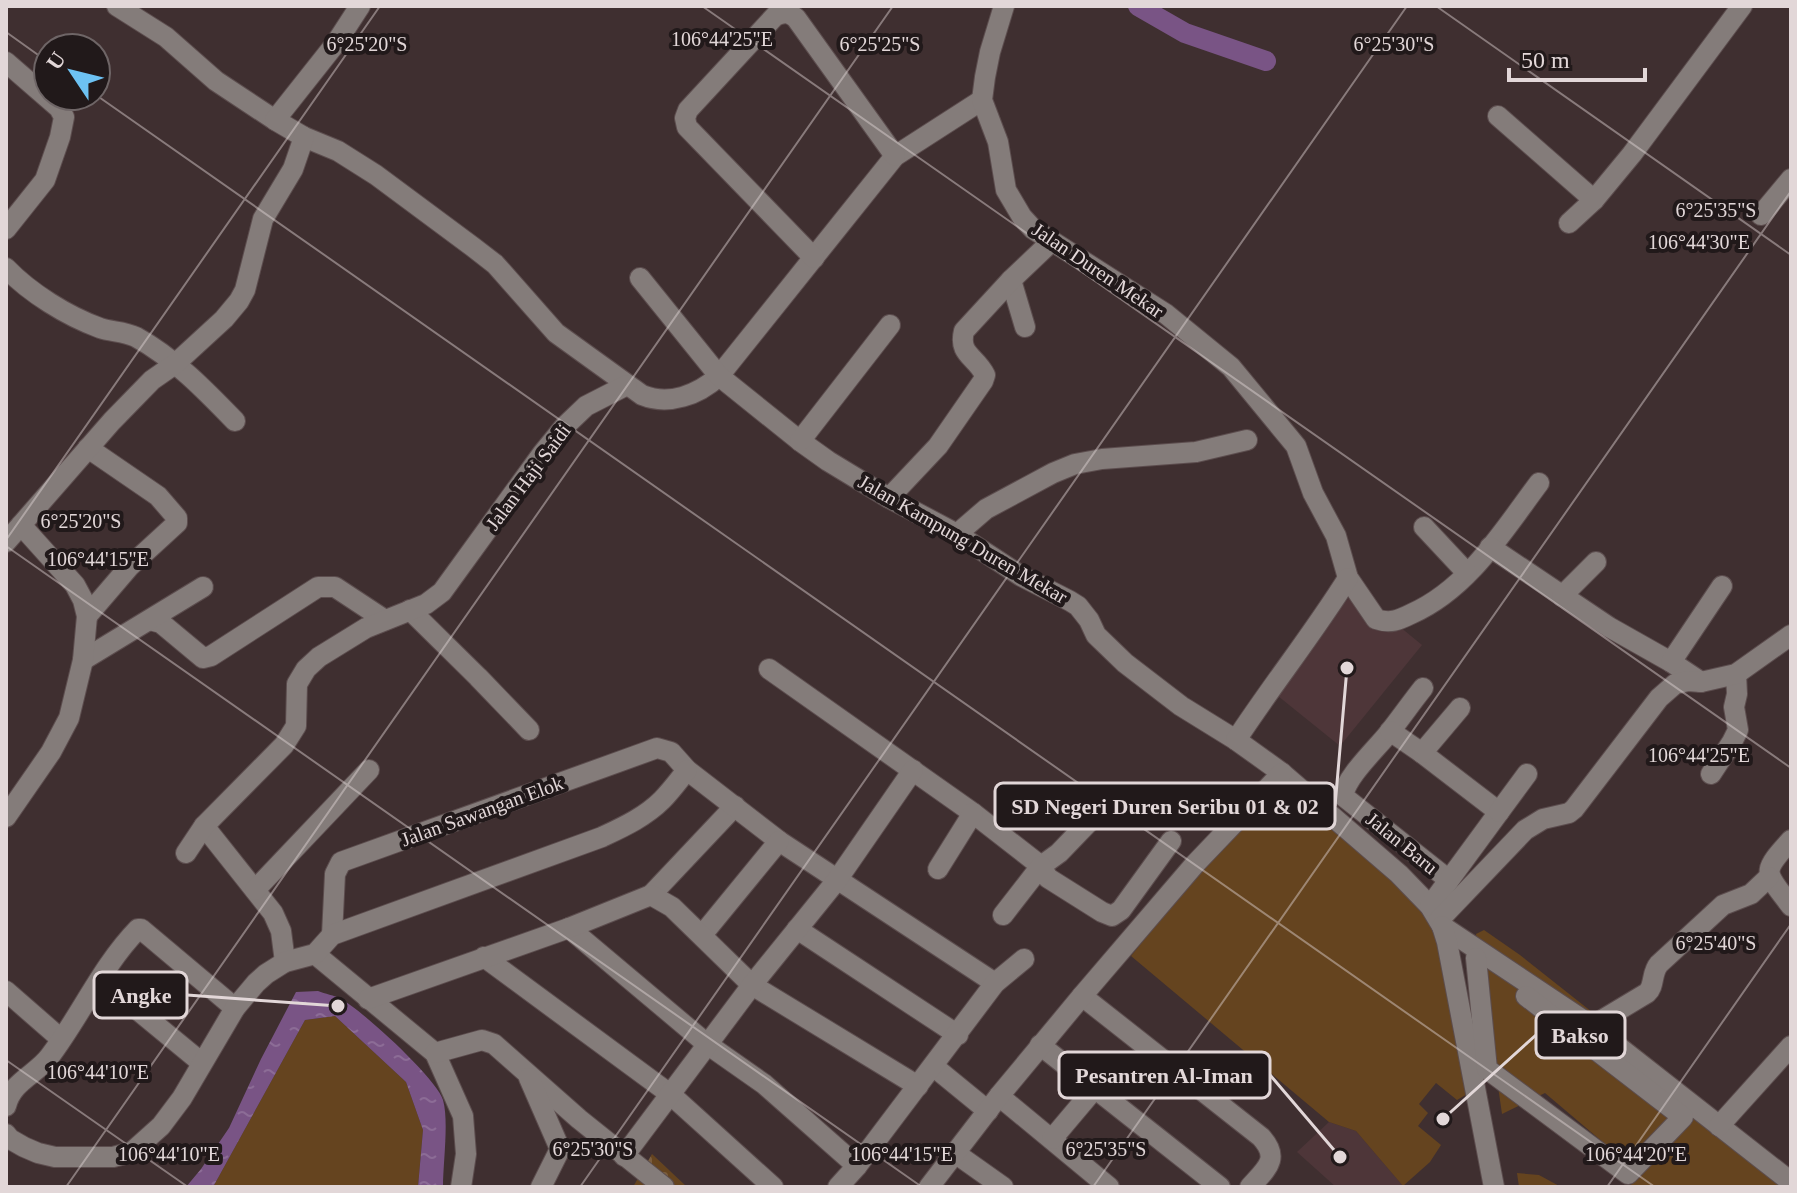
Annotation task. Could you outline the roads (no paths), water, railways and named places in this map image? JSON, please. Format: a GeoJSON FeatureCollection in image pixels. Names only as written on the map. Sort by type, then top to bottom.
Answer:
{"type":"FeatureCollection","features":[{"type":"Feature","properties":{"kind":"street"},"geometry":{"type":"LineString","coordinates":[[117,6],[166,37],[216,81],[275,120],[304,137],[338,151],[376,175],[495,264],[556,333],[648,398],[667,401],[700,390],[719,376],[895,156],[982,100]]}},
{"type":"Feature","properties":{"kind":"street"},"geometry":{"type":"LineString","coordinates":[[275,120],[336,43],[360,6]]}},
{"type":"Feature","properties":{"kind":"street","name":"Jalan Duren Mekar"},"geometry":{"type":"LineString","coordinates":[[1004,6],[990,52],[982,100],[998,142],[1006,190],[1022,217],[1033,229],[1166,314],[1231,367],[1296,446],[1313,493],[1336,536],[1348,578],[1376,619],[1390,622],[1426,607],[1448,592],[1490,547],[1539,483]]}},
{"type":"Feature","properties":{"kind":"street"},"geometry":{"type":"LineString","coordinates":[[1569,223],[1600,193],[1742,6]]}},
{"type":"Feature","properties":{"kind":"street"},"geometry":{"type":"LineString","coordinates":[[814,258],[687,127],[685,118],[688,110],[775,16],[788,13],[796,18],[895,156]]}},
{"type":"Feature","properties":{"kind":"street"},"geometry":{"type":"LineString","coordinates":[[6,62],[59,108],[64,117],[45,180],[6,229]]}},
{"type":"Feature","properties":{"kind":"street"},"geometry":{"type":"LineString","coordinates":[[1498,116],[1600,193]]}},
{"type":"Feature","properties":{"kind":"street"},"geometry":{"type":"LineString","coordinates":[[6,542],[152,380],[175,364],[224,319],[243,296],[263,219],[293,169],[304,137]]}},
{"type":"Feature","properties":{"kind":"street"},"geometry":{"type":"LineString","coordinates":[[1761,215],[1791,179]]}},
{"type":"Feature","properties":{"kind":"street"},"geometry":{"type":"LineString","coordinates":[[889,498],[938,446],[983,381],[985,375],[982,369],[963,348],[964,331],[1052,241]]}},
{"type":"Feature","properties":{"kind":"street"},"geometry":{"type":"LineString","coordinates":[[6,268],[24,286],[74,316],[102,329],[131,335],[175,364],[235,421]]}},
{"type":"Feature","properties":{"kind":"street","name":"Jalan Kampung Duren Mekar"},"geometry":{"type":"LineString","coordinates":[[640,278],[719,376],[828,461],[957,534],[1021,576],[1078,606],[1096,635],[1125,663],[1181,706],[1282,773],[1399,874],[1440,924]]}},
{"type":"Feature","properties":{"kind":"street"},"geometry":{"type":"LineString","coordinates":[[1011,280],[1025,327]]}},
{"type":"Feature","properties":{"kind":"street"},"geometry":{"type":"LineString","coordinates":[[800,441],[890,325]]}},
{"type":"Feature","properties":{"kind":"street","name":"Jalan Haji Saidi"},"geometry":{"type":"LineString","coordinates":[[204,826],[284,745],[296,726],[297,684],[306,669],[319,657],[366,628],[426,604],[442,592],[564,427],[586,406],[627,385]]}},
{"type":"Feature","properties":{"kind":"street"},"geometry":{"type":"LineString","coordinates":[[957,534],[986,509],[1075,464],[1196,452],[1247,440]]}},
{"type":"Feature","properties":{"kind":"street"},"geometry":{"type":"LineString","coordinates":[[87,616],[129,567],[177,523],[177,518],[158,496],[88,448]]}},
{"type":"Feature","properties":{"kind":"street"},"geometry":{"type":"LineString","coordinates":[[6,817],[51,752],[69,718],[83,660],[87,616],[75,585],[21,525]]}},
{"type":"Feature","properties":{"kind":"street"},"geometry":{"type":"LineString","coordinates":[[1424,527],[1467,573]]}},
{"type":"Feature","properties":{"kind":"street"},"geometry":{"type":"LineString","coordinates":[[1490,547],[1609,627],[1701,682]]}},
{"type":"Feature","properties":{"kind":"street"},"geometry":{"type":"LineString","coordinates":[[1562,596],[1596,562]]}},
{"type":"Feature","properties":{"kind":"street"},"geometry":{"type":"LineString","coordinates":[[1236,740],[1265,695],[1325,616],[1348,578]]}},
{"type":"Feature","properties":{"kind":"street"},"geometry":{"type":"LineString","coordinates":[[1671,662],[1722,586]]}},
{"type":"Feature","properties":{"kind":"street"},"geometry":{"type":"LineString","coordinates":[[83,660],[203,587]]}},
{"type":"Feature","properties":{"kind":"street"},"geometry":{"type":"LineString","coordinates":[[150,620],[161,623],[203,658],[211,656],[318,587],[335,587],[385,620]]}},
{"type":"Feature","properties":{"kind":"street"},"geometry":{"type":"LineString","coordinates":[[410,610],[529,730]]}},
{"type":"Feature","properties":{"kind":"street"},"geometry":{"type":"LineString","coordinates":[[1440,924],[1525,830],[1543,819],[1574,809],[1659,698],[1675,684],[1736,674],[1791,635]]}},
{"type":"Feature","properties":{"kind":"street"},"geometry":{"type":"LineString","coordinates":[[769,669],[973,813],[1041,866],[1048,878],[1102,912],[1112,916],[1121,910],[1171,841]]}},
{"type":"Feature","properties":{"kind":"street"},"geometry":{"type":"LineString","coordinates":[[1711,774],[1738,730],[1734,707],[1736,674]]}},
{"type":"Feature","properties":{"kind":"street","name":"Jalan Baru"},"geometry":{"type":"LineString","coordinates":[[1423,688],[1344,788],[1343,796],[1449,880]]}},
{"type":"Feature","properties":{"kind":"street"},"geometry":{"type":"LineString","coordinates":[[1422,753],[1460,708]]}},
{"type":"Feature","properties":{"kind":"street"},"geometry":{"type":"LineString","coordinates":[[1390,731],[1499,812]]}},
{"type":"Feature","properties":{"kind":"street","name":"Jalan Sawangan Elok"},"geometry":{"type":"LineString","coordinates":[[332,935],[335,874],[341,862],[657,748],[671,752],[687,770],[779,841],[995,983]]}},
{"type":"Feature","properties":{"kind":"street"},"geometry":{"type":"LineString","coordinates":[[255,890],[369,770]]}},
{"type":"Feature","properties":{"kind":"street"},"geometry":{"type":"LineString","coordinates":[[6,1134],[24,1147],[55,1157],[113,1157],[132,1152],[168,1117],[235,1008],[266,974],[285,962],[315,954],[332,935],[602,837],[633,822],[663,799],[687,770]]}},
{"type":"Feature","properties":{"kind":"street"},"geometry":{"type":"LineString","coordinates":[[624,1156],[752,985],[837,880],[913,770]]}},
{"type":"Feature","properties":{"kind":"street"},"geometry":{"type":"LineString","coordinates":[[929,1187],[1040,1045],[1195,864],[1282,773]]}},
{"type":"Feature","properties":{"kind":"street","name":"Jalan Baru"},"geometry":{"type":"LineString","coordinates":[[1440,924],[1449,880],[1527,774]]}},
{"type":"Feature","properties":{"kind":"street"},"geometry":{"type":"LineString","coordinates":[[1003,915],[1041,866],[1059,853],[1111,799]]}},
{"type":"Feature","properties":{"kind":"street"},"geometry":{"type":"LineString","coordinates":[[368,999],[569,928],[651,895],[735,806]]}},
{"type":"Feature","properties":{"kind":"street"},"geometry":{"type":"LineString","coordinates":[[938,869],[973,813]]}},
{"type":"Feature","properties":{"kind":"street"},"geometry":{"type":"LineString","coordinates":[[186,853],[204,826],[273,913],[281,931],[285,962]]}},
{"type":"Feature","properties":{"kind":"street"},"geometry":{"type":"LineString","coordinates":[[1791,840],[1773,860],[1769,870],[1769,877],[1791,906]]}},
{"type":"Feature","properties":{"kind":"street"},"geometry":{"type":"LineString","coordinates":[[702,935],[779,841]]}},
{"type":"Feature","properties":{"kind":"street"},"geometry":{"type":"LineString","coordinates":[[1592,1026],[1647,993],[1659,964],[1723,905],[1751,894],[1769,877]]}},
{"type":"Feature","properties":{"kind":"street"},"geometry":{"type":"LineString","coordinates":[[651,895],[672,907],[752,985],[918,1086]]}},
{"type":"Feature","properties":{"kind":"street"},"geometry":{"type":"LineString","coordinates":[[1440,924],[1476,958],[1683,1117],[1628,1174],[1487,1069],[1476,958]]}},
{"type":"Feature","properties":{"kind":"street"},"geometry":{"type":"LineString","coordinates":[[1440,924],[1592,1026],[1791,1182]]}},
{"type":"Feature","properties":{"kind":"street"},"geometry":{"type":"LineString","coordinates":[[1440,924],[1482,1116],[1494,1187]]}},
{"type":"Feature","properties":{"kind":"street"},"geometry":{"type":"LineString","coordinates":[[569,928],[707,1044],[764,1084],[857,1166]]}},
{"type":"Feature","properties":{"kind":"street"},"geometry":{"type":"LineString","coordinates":[[6,1106],[14,1087],[48,1059],[100,979],[136,931],[141,929],[235,1008]]}},
{"type":"Feature","properties":{"kind":"street"},"geometry":{"type":"LineString","coordinates":[[797,929],[958,1035]]}},
{"type":"Feature","properties":{"kind":"street"},"geometry":{"type":"LineString","coordinates":[[315,954],[435,1053],[463,1116],[466,1154],[461,1187]]}},
{"type":"Feature","properties":{"kind":"street"},"geometry":{"type":"LineString","coordinates":[[484,957],[670,1094],[773,1187]]}},
{"type":"Feature","properties":{"kind":"street"},"geometry":{"type":"LineString","coordinates":[[838,1187],[995,983],[1024,959]]}},
{"type":"Feature","properties":{"kind":"street"},"geometry":{"type":"LineString","coordinates":[[100,979],[202,1063]]}},
{"type":"Feature","properties":{"kind":"street"},"geometry":{"type":"LineString","coordinates":[[6,991],[61,1039]]}},
{"type":"Feature","properties":{"kind":"street"},"geometry":{"type":"LineString","coordinates":[[1082,996],[1261,1137],[1271,1150],[1271,1159],[1250,1187]]}},
{"type":"Feature","properties":{"kind":"street"},"geometry":{"type":"LineString","coordinates":[[435,1053],[482,1040],[501,1048],[579,1119],[664,1187]]}},
{"type":"Feature","properties":{"kind":"street"},"geometry":{"type":"LineString","coordinates":[[1040,1045],[1220,1187]]}},
{"type":"Feature","properties":{"kind":"street"},"geometry":{"type":"LineString","coordinates":[[1719,1126],[1791,1046]]}},
{"type":"Feature","properties":{"kind":"street"},"geometry":{"type":"LineString","coordinates":[[933,1066],[1052,1139],[1109,1187]]}},
{"type":"Feature","properties":{"kind":"street"},"geometry":{"type":"LineString","coordinates":[[527,1073],[560,1149]]}},
{"type":"Feature","properties":{"kind":"street"},"geometry":{"type":"LineString","coordinates":[[1052,1139],[1095,1088]]}},
{"type":"Feature","properties":{"kind":"street"},"geometry":{"type":"LineString","coordinates":[[541,1187],[579,1119]]}},
{"type":"Feature","properties":{"kind":"street"},"geometry":{"type":"LineString","coordinates":[[955,1153],[1003,1187]]}},
{"type":"Feature","properties":{"kind":"water"},"geometry":{"type":"Polygon","coordinates":[[[318,991],[341,999],[365,1016],[414,1062],[438,1090],[446,1119],[443,1187],[418,1187],[423,1130],[406,1082],[335,1016],[305,1020],[213,1187],[186,1187],[229,1128],[296,992],[318,991]]]}},
{"type":"Feature","properties":{"kind":"waterway"},"geometry":{"type":"LineString","coordinates":[[1138,6],[1185,33],[1266,61]]}},
{"type":"Feature","properties":{"kind":"place","name":"SD Negeri Duren Seribu 01 & 02"},"geometry":{"type":"Point","coordinates":[1347,668]}},
{"type":"Feature","properties":{"kind":"place","name":"Angke"},"geometry":{"type":"Point","coordinates":[338,1006]}},
{"type":"Feature","properties":{"kind":"place","name":"Bakso"},"geometry":{"type":"Point","coordinates":[1443,1119]}},
{"type":"Feature","properties":{"kind":"place","name":"Pesantren Al-Iman"},"geometry":{"type":"Point","coordinates":[1340,1157]}}]}
